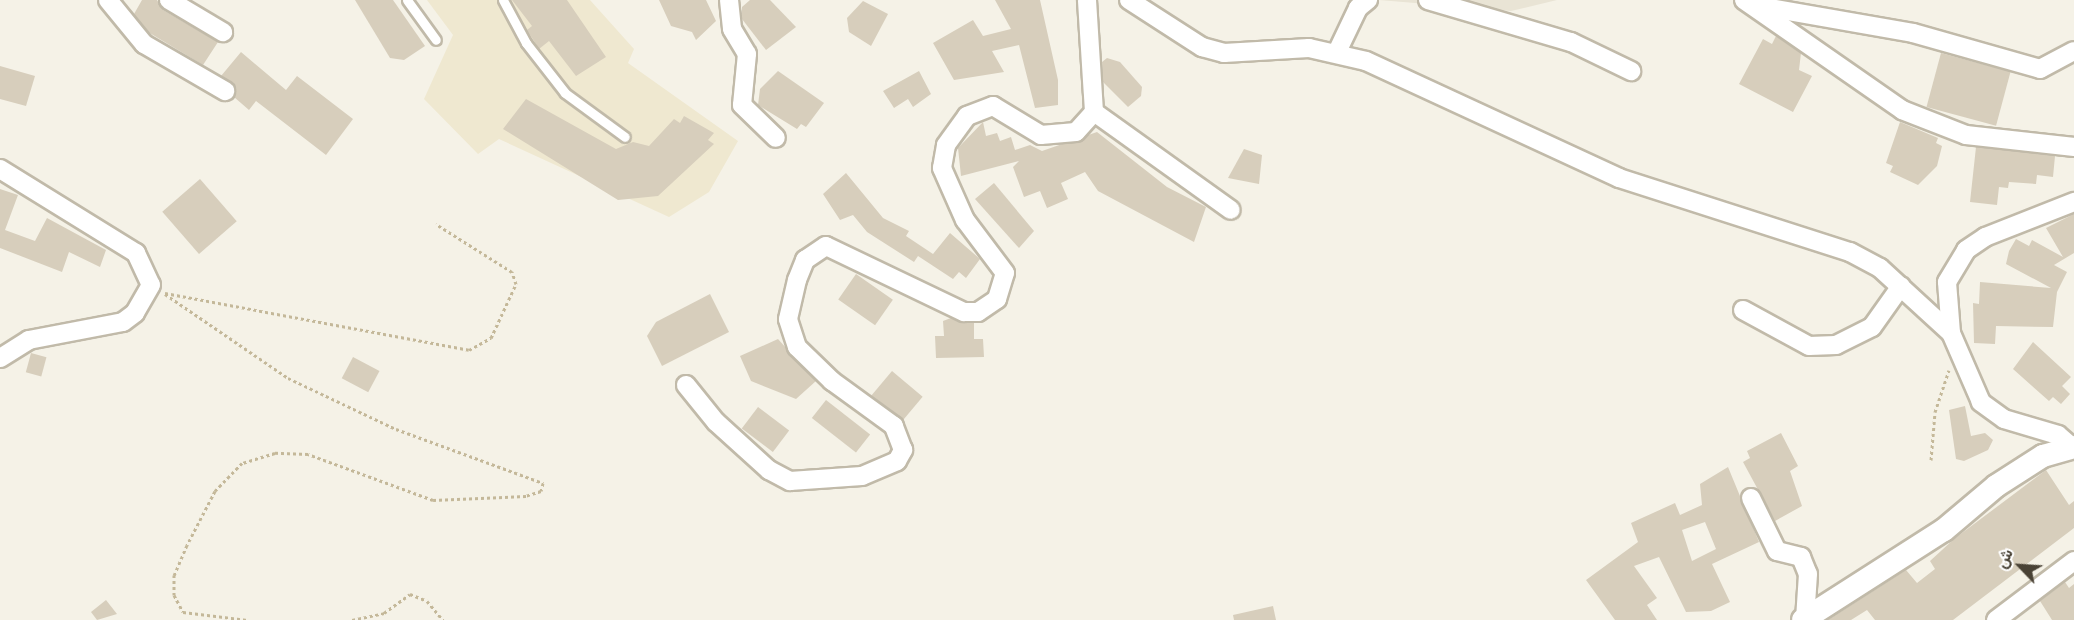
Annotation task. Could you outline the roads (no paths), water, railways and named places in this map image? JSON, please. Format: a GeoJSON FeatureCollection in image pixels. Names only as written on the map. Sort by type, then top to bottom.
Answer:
{"type":"FeatureCollection","features":[{"type":"Feature","properties":{"kind":"street"},"geometry":{"type":"LineString","coordinates":[[108,0],[144,44],[225,90]]}},
{"type":"Feature","properties":{"kind":"street"},"geometry":{"type":"LineString","coordinates":[[169,0],[223,32]]}},
{"type":"Feature","properties":{"kind":"street"},"geometry":{"type":"LineString","coordinates":[[729,0],[732,29],[747,54],[741,105],[776,138]]}},
{"type":"Feature","properties":{"kind":"street"},"geometry":{"type":"LineString","coordinates":[[686,385],[730,435],[769,471],[790,481],[862,476],[897,461],[903,450],[894,426],[825,376],[797,347],[788,319],[805,260],[816,250],[836,248],[936,301],[978,312],[1002,292],[1005,273],[965,220],[942,168],[955,129],[967,116],[993,106],[1041,135],[1059,136],[1076,132],[1094,112],[1088,0]]}},
{"type":"Feature","properties":{"kind":"street"},"geometry":{"type":"LineString","coordinates":[[1129,0],[1202,46],[1224,53],[1286,47],[1337,52],[1395,73],[1619,178],[1850,252],[1901,286],[1951,333]]}},
{"type":"Feature","properties":{"kind":"street"},"geometry":{"type":"LineString","coordinates":[[1337,52],[1358,8],[1368,0]]}},
{"type":"Feature","properties":{"kind":"street"},"geometry":{"type":"LineString","coordinates":[[1428,0],[1571,42],[1631,71]]}},
{"type":"Feature","properties":{"kind":"street"},"geometry":{"type":"LineString","coordinates":[[1747,2],[1913,33],[2040,69],[2074,51]]}},
{"type":"Feature","properties":{"kind":"street"},"geometry":{"type":"LineString","coordinates":[[1747,2],[1902,110],[1966,135],[2074,147]]}},
{"type":"Feature","properties":{"kind":"street"},"geometry":{"type":"LineString","coordinates":[[1094,112],[1231,210]]}},
{"type":"Feature","properties":{"kind":"street"},"geometry":{"type":"LineString","coordinates":[[0,170],[136,253],[151,285],[142,305],[123,322],[29,340],[0,358]]}},
{"type":"Feature","properties":{"kind":"street"},"geometry":{"type":"LineString","coordinates":[[2073,447],[2058,435],[1989,412],[1959,357],[1951,333],[1947,282],[1966,250],[2003,226],[2074,202]]}},
{"type":"Feature","properties":{"kind":"street"},"geometry":{"type":"LineString","coordinates":[[1743,310],[1809,345],[1836,345],[1872,327],[1901,286]]}},
{"type":"Feature","properties":{"kind":"street"},"geometry":{"type":"LineString","coordinates":[[1804,619],[1944,530],[1996,486],[2043,456],[2073,447]]}},
{"type":"Feature","properties":{"kind":"street"},"geometry":{"type":"LineString","coordinates":[[1751,498],[1777,551],[1800,557],[1808,574],[1804,619]]}},
{"type":"Feature","properties":{"kind":"street"},"geometry":{"type":"LineString","coordinates":[[1996,620],[2074,561]]}},
{"type":"Feature","properties":{"kind":"lane"},"geometry":{"type":"LineString","coordinates":[[407,0],[436,40]]}},
{"type":"Feature","properties":{"kind":"lane"},"geometry":{"type":"LineString","coordinates":[[503,0],[525,43],[565,93],[625,137]]}}]}
